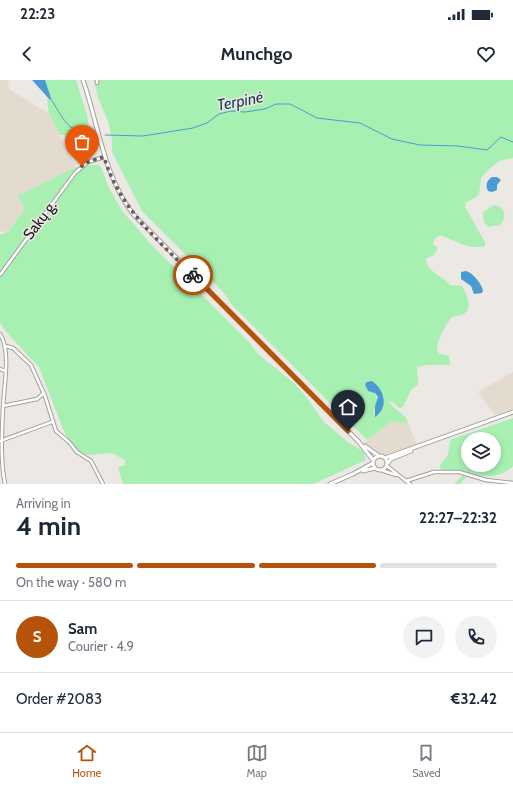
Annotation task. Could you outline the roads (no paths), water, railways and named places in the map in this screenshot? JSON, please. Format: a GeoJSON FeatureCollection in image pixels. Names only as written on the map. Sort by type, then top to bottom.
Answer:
{"type":"FeatureCollection","features":[{"type":"Feature","properties":{"kind":"main road"},"geometry":{"type":"LineString","coordinates":[[83,80],[104,157],[118,192],[140,222],[358,441],[373,461],[375,468]]}},
{"type":"Feature","properties":{"kind":"main road"},"geometry":{"type":"LineString","coordinates":[[330,484],[353,474],[375,468],[382,470],[391,459],[513,412]]}},
{"type":"Feature","properties":{"kind":"main road"},"geometry":{"type":"LineString","coordinates":[[358,441],[378,456],[385,458],[422,446]]}},
{"type":"Feature","properties":{"kind":"main road"},"geometry":{"type":"LineString","coordinates":[[353,474],[378,456]]}},
{"type":"Feature","properties":{"kind":"main road"},"geometry":{"type":"LineString","coordinates":[[385,458],[387,464]]}},
{"type":"Feature","properties":{"kind":"street","name":"Sakų g."},"geometry":{"type":"LineString","coordinates":[[0,275],[75,173],[88,162],[104,157]]}},
{"type":"Feature","properties":{"kind":"street"},"geometry":{"type":"LineString","coordinates":[[0,334],[5,346],[1,441],[5,484]]}},
{"type":"Feature","properties":{"kind":"street"},"geometry":{"type":"LineString","coordinates":[[5,346],[13,348],[28,363],[44,393],[56,431],[69,442],[77,452],[91,461],[103,484]]}},
{"type":"Feature","properties":{"kind":"street"},"geometry":{"type":"LineString","coordinates":[[0,369],[5,371]]}},
{"type":"Feature","properties":{"kind":"street"},"geometry":{"type":"LineString","coordinates":[[3,406],[37,399],[44,393]]}},
{"type":"Feature","properties":{"kind":"street"},"geometry":{"type":"LineString","coordinates":[[1,441],[52,422]]}},
{"type":"Feature","properties":{"kind":"street"},"geometry":{"type":"LineString","coordinates":[[387,464],[410,484]]}},
{"type":"Feature","properties":{"kind":"street"},"geometry":{"type":"LineString","coordinates":[[382,470],[402,478]]}},
{"type":"Feature","properties":{"kind":"street"},"geometry":{"type":"LineString","coordinates":[[406,481],[434,472],[459,472],[486,480],[513,483]]}},
{"type":"Feature","properties":{"kind":"water"},"geometry":{"type":"Polygon","coordinates":[[[32,80],[45,80],[51,98],[50,100],[32,80]]]}},
{"type":"Feature","properties":{"kind":"water"},"geometry":{"type":"Polygon","coordinates":[[[492,177],[497,177],[501,180],[497,185],[497,190],[492,192],[488,191],[487,185],[488,181],[492,177]]]}},
{"type":"Feature","properties":{"kind":"water"},"geometry":{"type":"Polygon","coordinates":[[[466,271],[472,274],[478,281],[483,290],[482,293],[474,294],[471,286],[461,279],[461,272],[466,271]]]}},
{"type":"Feature","properties":{"kind":"water"},"geometry":{"type":"Polygon","coordinates":[[[372,381],[380,389],[384,399],[382,408],[375,417],[375,406],[378,397],[375,393],[368,391],[365,384],[372,381]]]}},
{"type":"Feature","properties":{"kind":"waterway","name":"Terpinė"},"geometry":{"type":"LineString","coordinates":[[50,98],[66,123],[76,131],[92,135]]}},
{"type":"Feature","properties":{"kind":"waterway","name":"Terpinė"},"geometry":{"type":"LineString","coordinates":[[105,135],[143,136],[193,128],[207,123],[219,114],[231,111],[245,112],[265,109],[276,104],[290,104],[317,118],[360,123],[392,139],[420,145],[458,146],[487,150],[501,137],[513,142]]}}]}
